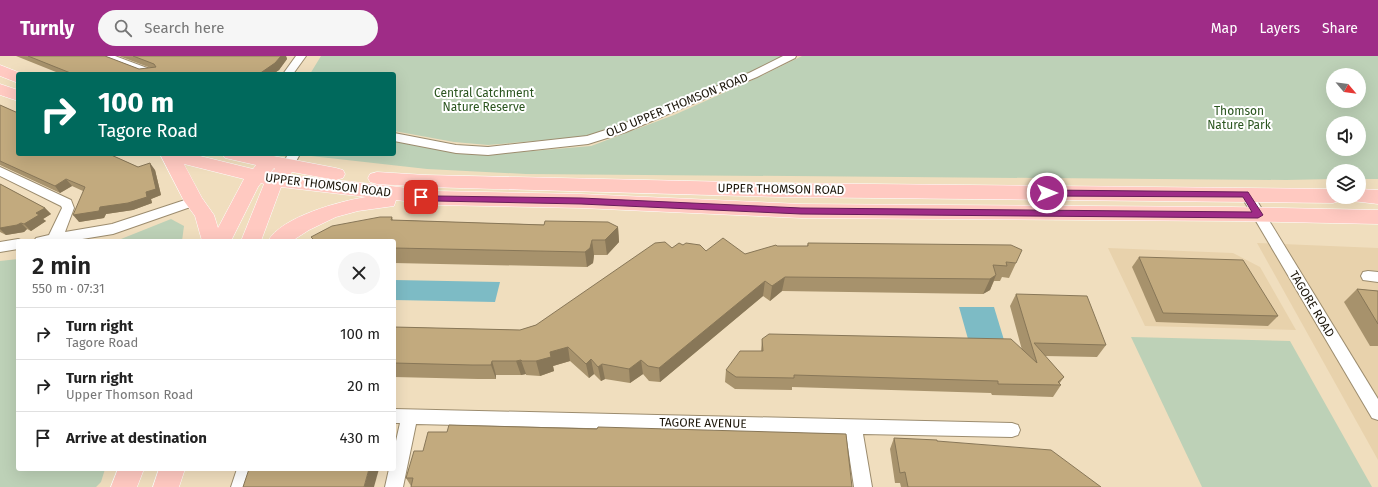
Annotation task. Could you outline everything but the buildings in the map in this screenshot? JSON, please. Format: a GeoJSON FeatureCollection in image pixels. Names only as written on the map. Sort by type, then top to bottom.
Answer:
{"type":"FeatureCollection","features":[{"type":"Feature","properties":{"kind":"main road"},"geometry":{"type":"LineString","coordinates":[[0,89],[16,95]]}},
{"type":"Feature","properties":{"kind":"main road"},"geometry":{"type":"LineString","coordinates":[[170,156],[194,201],[204,215],[211,239]]}},
{"type":"Feature","properties":{"kind":"main road","name":"UPPER THOMSON ROAD"},"geometry":{"type":"LineString","coordinates":[[177,156],[256,176],[281,163],[436,198],[581,201],[801,211],[1378,217]]}},
{"type":"Feature","properties":{"kind":"main road","name":"UPPER THOMSON ROAD"},"geometry":{"type":"LineString","coordinates":[[242,156],[340,174],[393,180],[770,190],[1326,196]]}},
{"type":"Feature","properties":{"kind":"main road"},"geometry":{"type":"LineString","coordinates":[[252,239],[281,163]]}},
{"type":"Feature","properties":{"kind":"main road"},"geometry":{"type":"LineString","coordinates":[[222,239],[250,184],[256,176]]}},
{"type":"Feature","properties":{"kind":"main road"},"geometry":{"type":"LineString","coordinates":[[1366,196],[1378,197]]}},
{"type":"Feature","properties":{"kind":"main road"},"geometry":{"type":"LineString","coordinates":[[281,239],[310,221],[347,207],[372,202],[436,198]]}},
{"type":"Feature","properties":{"kind":"main road"},"geometry":{"type":"LineString","coordinates":[[124,487],[130,471]]}},
{"type":"Feature","properties":{"kind":"main road"},"geometry":{"type":"LineString","coordinates":[[166,487],[171,471]]}},
{"type":"Feature","properties":{"kind":"street"},"geometry":{"type":"LineString","coordinates":[[105,56],[149,72]]}},
{"type":"Feature","properties":{"kind":"street"},"geometry":{"type":"LineString","coordinates":[[290,72],[302,56]]}},
{"type":"Feature","properties":{"kind":"street","name":"OLD UPPER THOMSON ROAD"},"geometry":{"type":"LineString","coordinates":[[396,137],[456,149],[488,150],[588,140],[622,129],[690,102],[753,75],[791,56]]}},
{"type":"Feature","properties":{"kind":"street"},"geometry":{"type":"LineString","coordinates":[[132,72],[139,68]]}},
{"type":"Feature","properties":{"kind":"street"},"geometry":{"type":"LineString","coordinates":[[0,171],[66,203],[68,208],[58,232],[48,239]]}},
{"type":"Feature","properties":{"kind":"street","name":"TAGORE ROAD"},"geometry":{"type":"LineString","coordinates":[[1246,194],[1378,413]]}},
{"type":"Feature","properties":{"kind":"street"},"geometry":{"type":"LineString","coordinates":[[53,239],[113,229],[194,201]]}},
{"type":"Feature","properties":{"kind":"street"},"geometry":{"type":"LineString","coordinates":[[0,247],[16,244]]}},
{"type":"Feature","properties":{"kind":"street"},"geometry":{"type":"LineString","coordinates":[[396,469],[402,416]]}},
{"type":"Feature","properties":{"kind":"street","name":"TAGORE AVENUE"},"geometry":{"type":"LineString","coordinates":[[402,416],[1012,430]]}},
{"type":"Feature","properties":{"kind":"street"},"geometry":{"type":"LineString","coordinates":[[853,426],[862,487]]}},
{"type":"Feature","properties":{"kind":"street"},"geometry":{"type":"LineString","coordinates":[[240,487],[245,471]]}},
{"type":"Feature","properties":{"kind":"street"},"geometry":{"type":"LineString","coordinates":[[394,487],[396,471]]}},
{"type":"Feature","properties":{"kind":"shaded area"},"geometry":{"type":"Polygon","coordinates":[[[1257,243],[1378,248],[1378,460],[1257,243]]]}},
{"type":"Feature","properties":{"kind":"shaded area"},"geometry":{"type":"Polygon","coordinates":[[[1108,248],[1233,253],[1260,267],[1296,330],[1145,326],[1108,248]]]}},
{"type":"Feature","properties":{"kind":"green space","name":"Central Catchment Nature Reserve"},"geometry":{"type":"Polygon","coordinates":[[[321,56],[783,56],[745,75],[595,136],[488,145],[454,142],[396,131],[396,72],[311,72],[321,56]]]}},
{"type":"Feature","properties":{"kind":"green space","name":"Thomson Nature Park"},"geometry":{"type":"Polygon","coordinates":[[[802,56],[1378,56],[1378,179],[1366,179],[1366,164],[1326,164],[1326,179],[1286,180],[526,174],[427,169],[311,156],[396,156],[396,141],[484,155],[591,146],[674,115],[802,56]]]}},
{"type":"Feature","properties":{"kind":"green space"},"geometry":{"type":"Polygon","coordinates":[[[171,219],[184,226],[182,239],[121,239],[171,219]]]}},
{"type":"Feature","properties":{"kind":"green space"},"geometry":{"type":"Polygon","coordinates":[[[16,259],[16,471],[104,471],[101,482],[96,487],[0,487],[0,261],[16,259]]]}},
{"type":"Feature","properties":{"kind":"green space"},"geometry":{"type":"Polygon","coordinates":[[[1131,337],[1290,341],[1372,487],[1202,487],[1131,337]]]}},
{"type":"Feature","properties":{"kind":"water"},"geometry":{"type":"Polygon","coordinates":[[[396,280],[500,282],[495,302],[396,300],[396,280]]]}},
{"type":"Feature","properties":{"kind":"water"},"geometry":{"type":"Polygon","coordinates":[[[959,307],[994,307],[1004,340],[968,339],[959,307]]]}},
{"type":"Feature","properties":{"kind":"route"},"geometry":{"type":"LineString","coordinates":[[421,197],[581,201],[801,211],[1258,215],[1246,194],[1047,193]]}}]}
